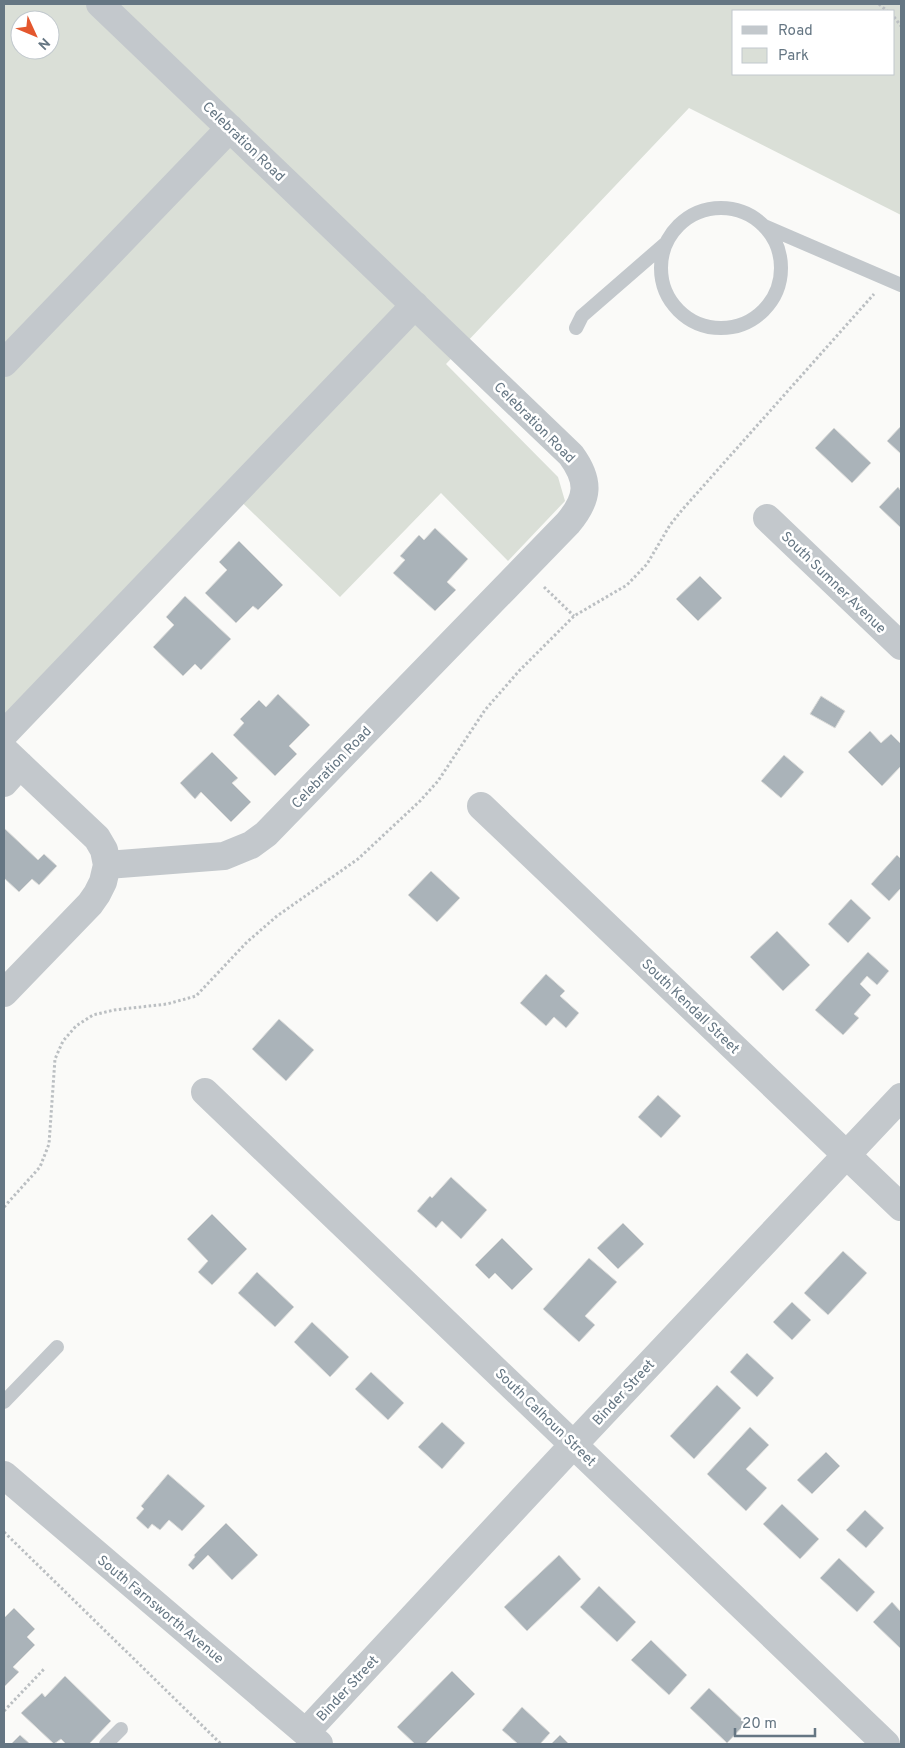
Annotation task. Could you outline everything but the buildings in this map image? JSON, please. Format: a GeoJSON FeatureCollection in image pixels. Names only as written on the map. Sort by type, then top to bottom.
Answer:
{"type":"FeatureCollection","features":[{"type":"Feature","properties":{"kind":"street","name":"Celebration Road"},"geometry":{"type":"LineString","coordinates":[[100,4],[571,455],[581,469],[584,482],[584,496],[577,512],[266,834],[251,845],[224,856],[107,865]]}},
{"type":"Feature","properties":{"kind":"street"},"geometry":{"type":"LineString","coordinates":[[4,363],[230,128]]}},
{"type":"Feature","properties":{"kind":"street"},"geometry":{"type":"LineString","coordinates":[[4,734],[415,306]]}},
{"type":"Feature","properties":{"kind":"street","name":"South Sumner Avenue"},"geometry":{"type":"LineString","coordinates":[[767,518],[901,646]]}},
{"type":"Feature","properties":{"kind":"street"},"geometry":{"type":"LineString","coordinates":[[4,993],[90,904],[103,882],[107,865],[104,850],[97,838],[9,766]]}},
{"type":"Feature","properties":{"kind":"street","name":"South Kendall Street"},"geometry":{"type":"LineString","coordinates":[[481,806],[901,1207]]}},
{"type":"Feature","properties":{"kind":"street","name":"South Calhoun Street"},"geometry":{"type":"LineString","coordinates":[[205,1092],[886,1744]]}},
{"type":"Feature","properties":{"kind":"street","name":"Binder Street"},"geometry":{"type":"LineString","coordinates":[[312,1738],[574,1444],[901,1097]]}},
{"type":"Feature","properties":{"kind":"street","name":"South Farnsworth Avenue"},"geometry":{"type":"LineString","coordinates":[[4,1475],[312,1738]]}},
{"type":"Feature","properties":{"kind":"lane"},"geometry":{"type":"LineString","coordinates":[[576,328],[582,316],[666,243],[677,227],[692,215],[710,209],[729,208],[747,214],[764,226],[901,285]]}},
{"type":"Feature","properties":{"kind":"lane"},"geometry":{"type":"LineString","coordinates":[[666,243],[660,262],[662,281],[668,299],[680,313],[696,324],[716,329],[737,327],[756,318],[770,303],[779,284],[781,263],[776,243],[764,226]]}},
{"type":"Feature","properties":{"kind":"lane"},"geometry":{"type":"LineString","coordinates":[[4,1402],[57,1347]]}},
{"type":"Feature","properties":{"kind":"lane"},"geometry":{"type":"LineString","coordinates":[[106,1744],[121,1729]]}},
{"type":"Feature","properties":{"kind":"path"},"geometry":{"type":"LineString","coordinates":[[4,1207],[40,1167],[49,1144],[54,1059],[63,1041],[76,1026],[94,1015],[114,1010],[167,1004],[196,996],[247,942],[277,916],[358,859],[438,782],[485,710],[519,671],[574,616],[627,585],[647,564],[670,525],[682,510],[888,279]]}},
{"type":"Feature","properties":{"kind":"path"},"geometry":{"type":"LineString","coordinates":[[524,568],[574,616]]}},
{"type":"Feature","properties":{"kind":"path"},"geometry":{"type":"LineString","coordinates":[[4,1532],[221,1744]]}},
{"type":"Feature","properties":{"kind":"path"},"geometry":{"type":"LineString","coordinates":[[4,1711],[44,1669]]}},
{"type":"Feature","properties":{"kind":"green space"},"geometry":{"type":"Polygon","coordinates":[[[4,4],[901,4],[901,215],[689,108],[446,364],[558,477],[565,501],[508,561],[441,493],[340,597],[224,485],[4,715],[4,4]]]}}]}
